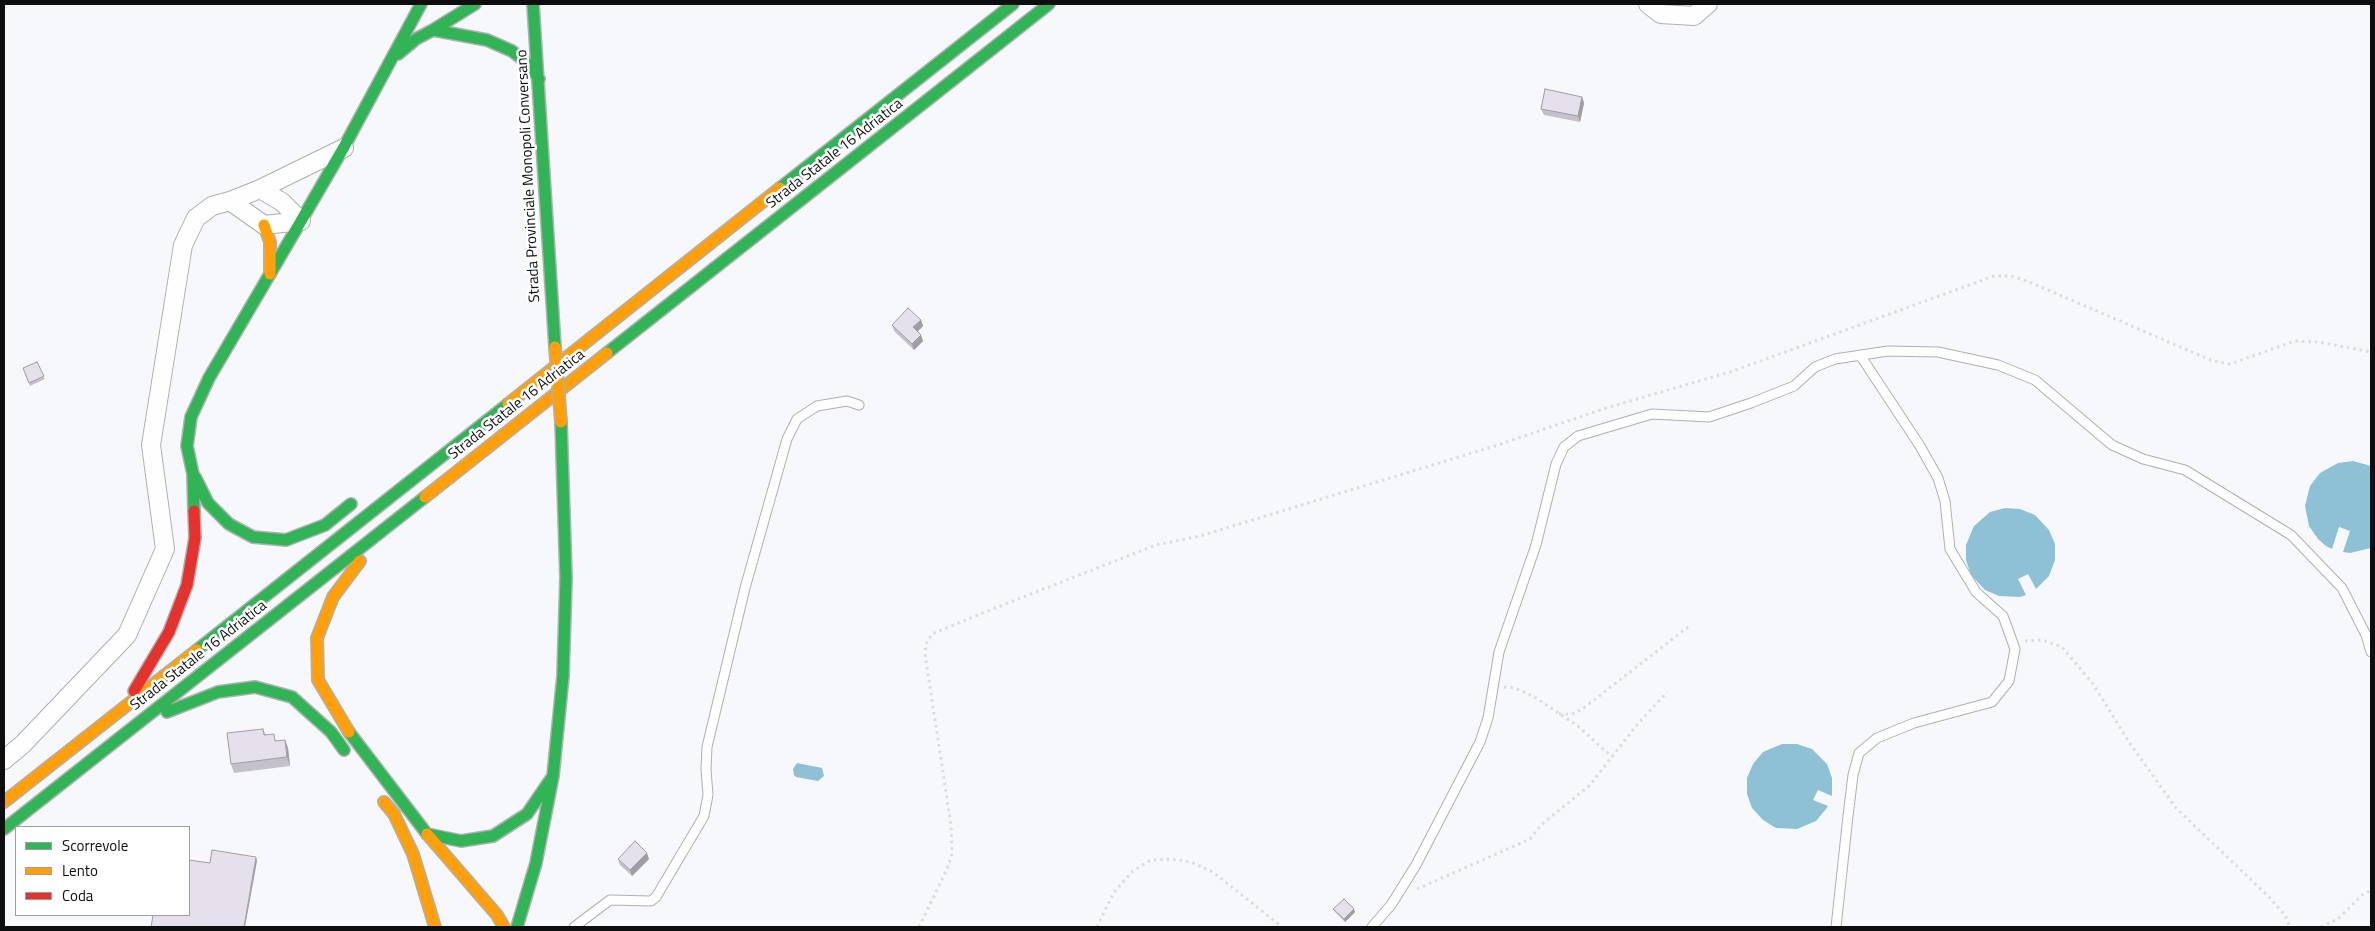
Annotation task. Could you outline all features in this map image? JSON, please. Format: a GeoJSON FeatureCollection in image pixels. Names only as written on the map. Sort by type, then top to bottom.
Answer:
{"type":"FeatureCollection","features":[{"type":"Feature","properties":{"kind":"main road"},"geometry":{"type":"LineString","coordinates":[[124,707],[170,632],[187,585],[195,538],[193,474],[188,446],[191,417],[209,378],[344,148],[421,4]]}},
{"type":"Feature","properties":{"kind":"main road"},"geometry":{"type":"LineString","coordinates":[[390,61],[416,39],[475,4]]}},
{"type":"Feature","properties":{"kind":"main road","name":"Strada Provinciale Monopoli Conversano"},"geometry":{"type":"LineString","coordinates":[[517,927],[536,863],[553,776],[563,676],[566,578],[561,422],[533,4]]}},
{"type":"Feature","properties":{"kind":"main road","name":"Strada Statale 16 Adriatica"},"geometry":{"type":"LineString","coordinates":[[4,802],[1013,4]]}},
{"type":"Feature","properties":{"kind":"main road","name":"Strada Statale 16 Adriatica"},"geometry":{"type":"LineString","coordinates":[[4,830],[1049,4]]}},
{"type":"Feature","properties":{"kind":"main road"},"geometry":{"type":"LineString","coordinates":[[433,30],[487,40],[512,51],[526,62],[539,79]]}},
{"type":"Feature","properties":{"kind":"main road"},"geometry":{"type":"LineString","coordinates":[[264,224],[270,242],[270,274]]}},
{"type":"Feature","properties":{"kind":"main road"},"geometry":{"type":"LineString","coordinates":[[439,443],[490,417]]}},
{"type":"Feature","properties":{"kind":"main road"},"geometry":{"type":"LineString","coordinates":[[193,474],[208,503],[229,524],[253,537],[286,540],[326,525],[362,496]]}},
{"type":"Feature","properties":{"kind":"main road"},"geometry":{"type":"LineString","coordinates":[[384,529],[333,597],[317,638],[318,680],[342,723],[427,834],[497,915],[504,927]]}},
{"type":"Feature","properties":{"kind":"main road"},"geometry":{"type":"LineString","coordinates":[[140,722],[218,692],[255,687],[292,697],[331,732],[354,762]]}},
{"type":"Feature","properties":{"kind":"main road"},"geometry":{"type":"LineString","coordinates":[[427,834],[461,841],[493,836],[527,814],[553,776]]}},
{"type":"Feature","properties":{"kind":"main road"},"geometry":{"type":"LineString","coordinates":[[376,791],[394,814],[412,854],[430,909],[439,924]]}},
{"type":"Feature","properties":{"kind":"street"},"geometry":{"type":"LineString","coordinates":[[1648,4],[1661,14],[1694,16],[1708,4]]}},
{"type":"Feature","properties":{"kind":"street"},"geometry":{"type":"LineString","coordinates":[[4,760],[23,744],[127,635],[164,549],[151,445],[183,245],[196,218],[212,206],[260,189],[344,148]]}},
{"type":"Feature","properties":{"kind":"street"},"geometry":{"type":"LineString","coordinates":[[260,189],[282,202],[301,221]]}},
{"type":"Feature","properties":{"kind":"street"},"geometry":{"type":"LineString","coordinates":[[230,201],[264,224],[301,221]]}},
{"type":"Feature","properties":{"kind":"lane"},"geometry":{"type":"LineString","coordinates":[[1372,927],[1391,905],[1416,865],[1480,742],[1488,718],[1499,652],[1536,545],[1556,464],[1564,448],[1578,436],[1652,414],[1709,417],[1794,386],[1815,366],[1835,359],[1888,351],[1938,352],[1998,365],[2035,380],[2112,445],[2142,459],[2185,470],[2291,535],[2342,588],[2366,635],[2371,652]]}},
{"type":"Feature","properties":{"kind":"lane"},"geometry":{"type":"LineString","coordinates":[[1836,927],[1853,775],[1859,754],[1877,738],[1895,730],[1992,702],[2009,681],[2015,649],[2003,616],[1976,592],[1950,549],[1945,501],[1938,478],[1920,446],[1860,355]]}},
{"type":"Feature","properties":{"kind":"lane"},"geometry":{"type":"LineString","coordinates":[[574,927],[610,900],[651,901],[656,897],[704,816],[708,796],[707,747],[745,588],[787,439],[797,419],[817,406],[847,402],[859,404]]}},
{"type":"Feature","properties":{"kind":"path"},"geometry":{"type":"LineString","coordinates":[[919,927],[947,869],[952,854],[952,825],[925,654],[926,644],[932,634],[990,610],[1156,545],[1200,536],[1498,445],[1603,409],[1733,371],[1994,276],[2011,276],[2027,281],[2213,361],[2230,364],[2295,341],[2319,342],[2371,352]]}},
{"type":"Feature","properties":{"kind":"path"},"geometry":{"type":"LineString","coordinates":[[1559,714],[1572,714],[1581,710],[1688,627]]}},
{"type":"Feature","properties":{"kind":"path"},"geometry":{"type":"LineString","coordinates":[[2013,644],[2042,640],[2062,648],[2093,684],[2131,745],[2176,808],[2268,896],[2285,915],[2290,927]]}},
{"type":"Feature","properties":{"kind":"path"},"geometry":{"type":"LineString","coordinates":[[1494,686],[1515,688],[1533,696],[1578,726],[1612,757]]}},
{"type":"Feature","properties":{"kind":"path"},"geometry":{"type":"LineString","coordinates":[[1415,890],[1530,839],[1548,819],[1590,785],[1636,726],[1667,692]]}},
{"type":"Feature","properties":{"kind":"path"},"geometry":{"type":"LineString","coordinates":[[1097,927],[1114,892],[1132,871],[1151,860],[1171,859],[1191,862],[1213,872],[1282,927]]}},
{"type":"Feature","properties":{"kind":"path"},"geometry":{"type":"LineString","coordinates":[[2321,927],[2338,919],[2362,895],[2371,890]]}},
{"type":"Feature","properties":{"kind":"water"},"geometry":{"type":"Polygon","coordinates":[[[2353,461],[2371,466],[2371,548],[2350,553],[2343,552],[2350,531],[2339,527],[2332,549],[2326,546],[2318,539],[2309,526],[2305,506],[2310,486],[2320,473],[2338,463],[2353,461]]]}},
{"type":"Feature","properties":{"kind":"water"},"geometry":{"type":"Polygon","coordinates":[[[2005,508],[2020,509],[2035,515],[2049,530],[2055,544],[2055,560],[2049,576],[2036,589],[2028,574],[2018,579],[2026,595],[2020,597],[1999,596],[1985,590],[1971,575],[1966,560],[1966,545],[1974,526],[1990,512],[2005,508]]]}},
{"type":"Feature","properties":{"kind":"water"},"geometry":{"type":"Polygon","coordinates":[[[1782,744],[1797,744],[1812,749],[1827,764],[1832,778],[1832,796],[1818,790],[1813,800],[1828,806],[1826,809],[1816,821],[1797,829],[1776,828],[1763,820],[1752,808],[1747,794],[1747,778],[1753,764],[1763,752],[1782,744]]]}},
{"type":"Feature","properties":{"kind":"water"},"geometry":{"type":"Polygon","coordinates":[[[797,763],[822,768],[824,776],[818,781],[796,777],[793,769],[797,763]]]}},
{"type":"Feature","properties":{"kind":"building"},"geometry":{"type":"Polygon","coordinates":[[[1545,89],[1582,97],[1578,116],[1541,109],[1545,89]]]}},
{"type":"Feature","properties":{"kind":"building"},"geometry":{"type":"Polygon","coordinates":[[[908,308],[921,320],[913,327],[921,335],[912,344],[892,325],[908,308]]]}},
{"type":"Feature","properties":{"kind":"building"},"geometry":{"type":"Polygon","coordinates":[[[37,362],[44,376],[29,383],[23,368],[37,362]]]}},
{"type":"Feature","properties":{"kind":"building"},"geometry":{"type":"Polygon","coordinates":[[[263,729],[264,735],[274,734],[275,741],[285,740],[287,757],[231,764],[227,733],[263,729]]]}},
{"type":"Feature","properties":{"kind":"building"},"geometry":{"type":"Polygon","coordinates":[[[635,841],[647,853],[630,870],[618,859],[635,841]]]}},
{"type":"Feature","properties":{"kind":"building"},"geometry":{"type":"Polygon","coordinates":[[[212,850],[256,857],[244,927],[151,927],[153,916],[190,916],[190,860],[210,863],[212,850]]]}},
{"type":"Feature","properties":{"kind":"building"},"geometry":{"type":"Polygon","coordinates":[[[1344,899],[1354,909],[1344,919],[1333,909],[1344,899]]]}},
{"type":"Feature","properties":{"kind":"traffic: fast"},"geometry":{"type":"LineString","coordinates":[[301,221],[344,147],[421,4]]}},
{"type":"Feature","properties":{"kind":"traffic: fast"},"geometry":{"type":"LineString","coordinates":[[433,30],[475,4]]}},
{"type":"Feature","properties":{"kind":"traffic: fast"},"geometry":{"type":"LineString","coordinates":[[533,4],[555,347]]}},
{"type":"Feature","properties":{"kind":"traffic: fast"},"geometry":{"type":"LineString","coordinates":[[780,188],[1013,4]]}},
{"type":"Feature","properties":{"kind":"traffic: fast"},"geometry":{"type":"LineString","coordinates":[[607,353],[1049,4]]}},
{"type":"Feature","properties":{"kind":"traffic: fast"},"geometry":{"type":"LineString","coordinates":[[398,54],[416,39],[433,30],[487,40],[512,51],[526,62],[539,79]]}},
{"type":"Feature","properties":{"kind":"traffic: fast"},"geometry":{"type":"LineString","coordinates":[[194,511],[193,474],[187,446],[191,417],[209,378],[301,221]]}},
{"type":"Feature","properties":{"kind":"traffic: fast"},"geometry":{"type":"LineString","coordinates":[[197,650],[508,404]]}},
{"type":"Feature","properties":{"kind":"traffic: fast"},"geometry":{"type":"LineString","coordinates":[[517,927],[536,863],[553,776],[563,676],[566,578],[561,422]]}},
{"type":"Feature","properties":{"kind":"traffic: fast"},"geometry":{"type":"LineString","coordinates":[[195,477],[208,503],[229,524],[253,537],[286,540],[325,525],[351,504]]}},
{"type":"Feature","properties":{"kind":"traffic: fast"},"geometry":{"type":"LineString","coordinates":[[4,829],[425,497]]}},
{"type":"Feature","properties":{"kind":"traffic: fast"},"geometry":{"type":"LineString","coordinates":[[167,712],[218,692],[255,687],[292,697],[331,732],[344,750]]}},
{"type":"Feature","properties":{"kind":"traffic: fast"},"geometry":{"type":"LineString","coordinates":[[349,732],[427,834],[461,841],[493,836],[527,814],[553,776]]}},
{"type":"Feature","properties":{"kind":"traffic: slow"},"geometry":{"type":"LineString","coordinates":[[508,404],[780,188]]}},
{"type":"Feature","properties":{"kind":"traffic: slow"},"geometry":{"type":"LineString","coordinates":[[264,225],[270,242],[270,274]]}},
{"type":"Feature","properties":{"kind":"traffic: slow"},"geometry":{"type":"LineString","coordinates":[[555,347],[561,422]]}},
{"type":"Feature","properties":{"kind":"traffic: slow"},"geometry":{"type":"LineString","coordinates":[[425,497],[607,353]]}},
{"type":"Feature","properties":{"kind":"traffic: slow"},"geometry":{"type":"LineString","coordinates":[[349,732],[318,680],[317,638],[333,597],[360,561]]}},
{"type":"Feature","properties":{"kind":"traffic: slow"},"geometry":{"type":"LineString","coordinates":[[4,802],[197,650]]}},
{"type":"Feature","properties":{"kind":"traffic: slow"},"geometry":{"type":"LineString","coordinates":[[384,802],[394,814],[413,854],[435,927]]}},
{"type":"Feature","properties":{"kind":"traffic: slow"},"geometry":{"type":"LineString","coordinates":[[427,834],[497,915],[504,927]]}},
{"type":"Feature","properties":{"kind":"traffic: jam"},"geometry":{"type":"LineString","coordinates":[[134,691],[169,632],[187,585],[195,538],[194,511]]}}]}
